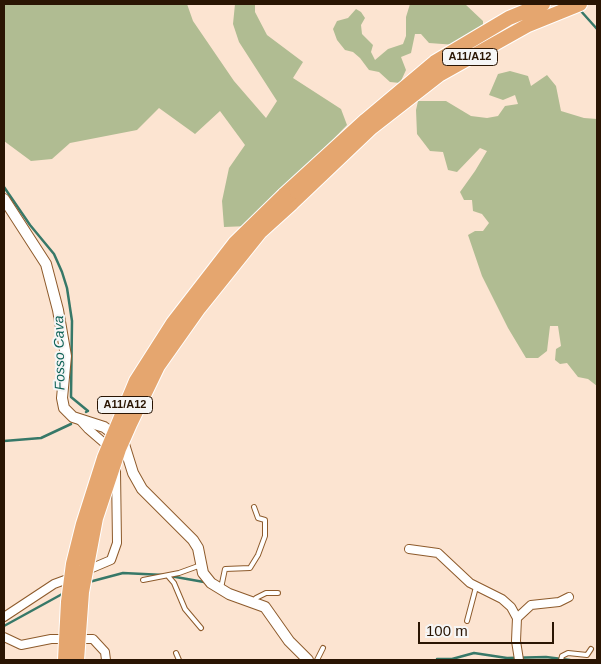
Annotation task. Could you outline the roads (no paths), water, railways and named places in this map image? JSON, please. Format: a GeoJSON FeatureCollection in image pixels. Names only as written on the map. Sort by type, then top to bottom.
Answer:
{"type":"FeatureCollection","features":[{"type":"Feature","properties":{"kind":"highway","name":"A11/A12"},"geometry":{"type":"LineString","coordinates":[[65,660],[68,602],[73,564],[83,524],[104,458],[136,381],[172,322],[230,250],[287,200],[435,62],[509,18],[543,4]]}},
{"type":"Feature","properties":{"kind":"highway","name":"A11/A12"},"geometry":{"type":"LineString","coordinates":[[368,124],[439,75],[528,25],[580,4]]}},
{"type":"Feature","properties":{"kind":"highway","name":"A11/A12"},"geometry":{"type":"LineString","coordinates":[[77,660],[82,592],[96,518],[119,449],[130,424],[158,366],[189,322],[287,200]]}},
{"type":"Feature","properties":{"kind":"street"},"geometry":{"type":"LineString","coordinates":[[4,199],[46,264],[58,310],[66,356],[64,408],[73,417],[104,427],[123,441],[133,473],[142,489],[194,540],[198,548],[202,568],[211,583],[221,590],[265,607],[289,641],[308,660]]}},
{"type":"Feature","properties":{"kind":"street"},"geometry":{"type":"LineString","coordinates":[[4,617],[54,584],[111,560],[117,543],[116,468],[113,450],[88,429],[79,418]]}},
{"type":"Feature","properties":{"kind":"street"},"geometry":{"type":"LineString","coordinates":[[409,549],[438,553],[476,587],[502,599],[511,607],[518,618],[516,650],[519,660]]}},
{"type":"Feature","properties":{"kind":"street"},"geometry":{"type":"LineString","coordinates":[[518,618],[531,605],[558,602],[569,597]]}},
{"type":"Feature","properties":{"kind":"street"},"geometry":{"type":"LineString","coordinates":[[4,637],[21,645],[51,639],[93,639],[105,652],[106,660]]}},
{"type":"Feature","properties":{"kind":"lane"},"geometry":{"type":"LineString","coordinates":[[221,590],[225,568],[250,568],[258,555],[265,536],[265,520],[258,518],[254,507]]}},
{"type":"Feature","properties":{"kind":"lane"},"geometry":{"type":"LineString","coordinates":[[143,580],[202,568]]}},
{"type":"Feature","properties":{"kind":"lane"},"geometry":{"type":"LineString","coordinates":[[168,576],[174,583],[185,609],[201,628]]}},
{"type":"Feature","properties":{"kind":"lane"},"geometry":{"type":"LineString","coordinates":[[467,621],[476,587]]}},
{"type":"Feature","properties":{"kind":"lane"},"geometry":{"type":"LineString","coordinates":[[252,603],[256,598],[266,593],[278,593]]}},
{"type":"Feature","properties":{"kind":"lane"},"geometry":{"type":"LineString","coordinates":[[317,660],[323,648]]}},
{"type":"Feature","properties":{"kind":"lane"},"geometry":{"type":"LineString","coordinates":[[562,658],[568,652],[587,655],[591,649]]}},
{"type":"Feature","properties":{"kind":"lane"},"geometry":{"type":"LineString","coordinates":[[176,653],[179,660]]}},
{"type":"Feature","properties":{"kind":"waterway"},"geometry":{"type":"LineString","coordinates":[[580,10],[597,29]]}},
{"type":"Feature","properties":{"kind":"waterway","name":"Fosso Cava"},"geometry":{"type":"LineString","coordinates":[[4,187],[30,225],[54,254],[62,272],[67,288],[72,321],[71,397],[88,411],[86,412]]}},
{"type":"Feature","properties":{"kind":"waterway"},"geometry":{"type":"LineString","coordinates":[[4,441],[41,438],[71,424]]}},
{"type":"Feature","properties":{"kind":"waterway"},"geometry":{"type":"LineString","coordinates":[[89,582],[123,573],[164,575]]}},
{"type":"Feature","properties":{"kind":"waterway"},"geometry":{"type":"LineString","coordinates":[[170,576],[204,582]]}},
{"type":"Feature","properties":{"kind":"waterway"},"geometry":{"type":"LineString","coordinates":[[4,626],[64,593]]}},
{"type":"Feature","properties":{"kind":"waterway","name":"Fosso Cava"},"geometry":{"type":"LineString","coordinates":[[437,659],[452,659],[474,653],[507,658],[546,657],[570,660]]}}]}
